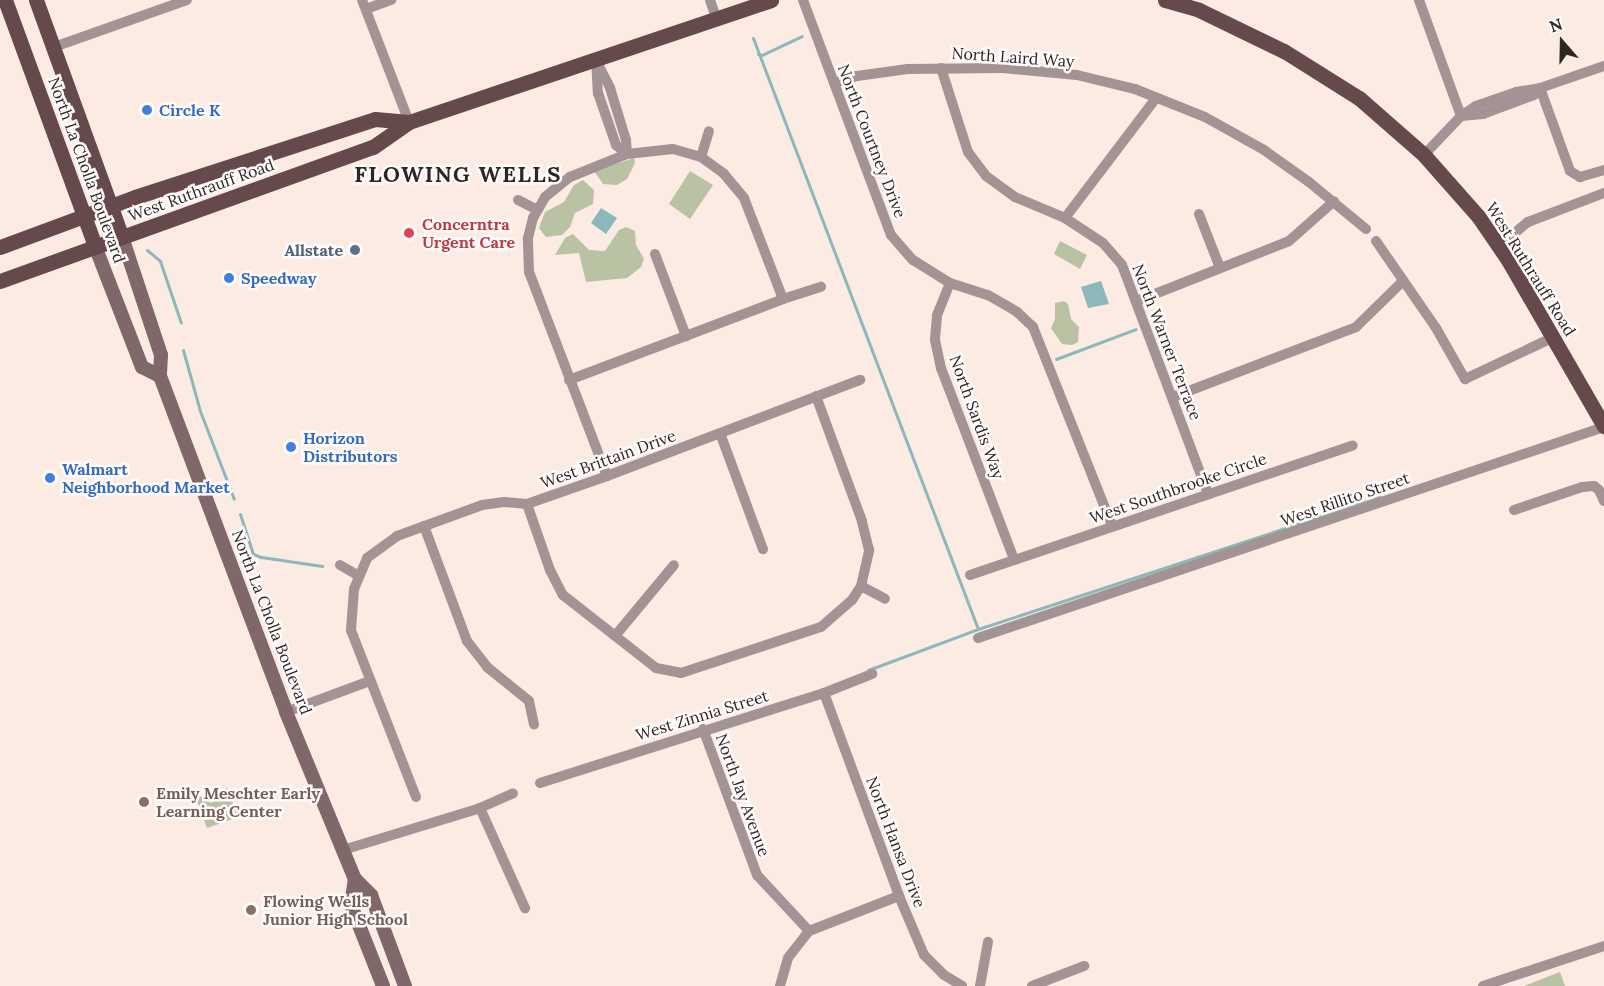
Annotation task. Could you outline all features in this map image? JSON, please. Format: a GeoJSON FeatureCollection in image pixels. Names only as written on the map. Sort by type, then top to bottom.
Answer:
{"type":"FeatureCollection","features":[{"type":"Feature","properties":{"kind":"main road","name":"North La Cholla Boulevard"},"geometry":{"type":"LineString","coordinates":[[5,0],[95,246]]}},
{"type":"Feature","properties":{"kind":"main road","name":"North La Cholla Boulevard"},"geometry":{"type":"LineString","coordinates":[[36,0],[122,237]]}},
{"type":"Feature","properties":{"kind":"main road","name":"West Ruthrauff Road"},"geometry":{"type":"LineString","coordinates":[[0,281],[373,147],[409,122],[716,16],[771,0]]}},
{"type":"Feature","properties":{"kind":"main road","name":"West Ruthrauff Road"},"geometry":{"type":"LineString","coordinates":[[1165,0],[1201,5],[1284,51],[1359,98],[1424,155],[1478,216],[1554,337],[1604,427]]}},
{"type":"Feature","properties":{"kind":"main road","name":"West Ruthrauff Road"},"geometry":{"type":"LineString","coordinates":[[0,247],[111,205],[375,119],[409,122]]}},
{"type":"Feature","properties":{"kind":"street"},"geometry":{"type":"LineString","coordinates":[[54,47],[187,0]]}},
{"type":"Feature","properties":{"kind":"street"},"geometry":{"type":"LineString","coordinates":[[391,0],[364,5],[409,122]]}},
{"type":"Feature","properties":{"kind":"street"},"geometry":{"type":"LineString","coordinates":[[710,0],[716,16]]}},
{"type":"Feature","properties":{"kind":"street","name":"North Courtney Drive"},"geometry":{"type":"LineString","coordinates":[[803,0],[891,235],[913,260],[950,283],[988,295],[1017,312],[1033,327],[1112,526]]}},
{"type":"Feature","properties":{"kind":"street"},"geometry":{"type":"LineString","coordinates":[[1419,0],[1461,116]]}},
{"type":"Feature","properties":{"kind":"street"},"geometry":{"type":"LineString","coordinates":[[596,58],[598,93],[616,145],[627,154]]}},
{"type":"Feature","properties":{"kind":"street"},"geometry":{"type":"LineString","coordinates":[[1424,155],[1461,116],[1483,114],[1534,95],[1540,88],[1604,66]]}},
{"type":"Feature","properties":{"kind":"street","name":"North Laird Way"},"geometry":{"type":"LineString","coordinates":[[834,83],[867,75],[941,68],[1003,68],[1077,75],[1135,89],[1205,117],[1264,150],[1334,201],[1366,229]]}},
{"type":"Feature","properties":{"kind":"street","name":"North Warner Terrace"},"geometry":{"type":"LineString","coordinates":[[941,68],[968,152],[986,176],[1015,197],[1065,218],[1102,243],[1122,265],[1208,494]]}},
{"type":"Feature","properties":{"kind":"street"},"geometry":{"type":"LineString","coordinates":[[1540,88],[1570,171],[1584,177],[1604,170]]}},
{"type":"Feature","properties":{"kind":"street"},"geometry":{"type":"LineString","coordinates":[[1065,218],[1156,98]]}},
{"type":"Feature","properties":{"kind":"street"},"geometry":{"type":"LineString","coordinates":[[701,157],[709,131]]}},
{"type":"Feature","properties":{"kind":"street"},"geometry":{"type":"LineString","coordinates":[[607,476],[568,380],[529,272],[528,238],[545,197],[570,177],[627,154],[673,149],[701,157],[724,174],[744,198],[783,298]]}},
{"type":"Feature","properties":{"kind":"street"},"geometry":{"type":"LineString","coordinates":[[1498,247],[1527,222],[1604,193]]}},
{"type":"Feature","properties":{"kind":"street"},"geometry":{"type":"LineString","coordinates":[[518,200],[538,210]]}},
{"type":"Feature","properties":{"kind":"street"},"geometry":{"type":"LineString","coordinates":[[1137,301],[1289,241],[1334,201]]}},
{"type":"Feature","properties":{"kind":"street"},"geometry":{"type":"LineString","coordinates":[[1199,214],[1220,268]]}},
{"type":"Feature","properties":{"kind":"street","name":"North La Cholla Boulevard"},"geometry":{"type":"LineString","coordinates":[[122,237],[161,355],[160,375],[286,712],[355,879],[371,895],[405,986]]}},
{"type":"Feature","properties":{"kind":"street"},"geometry":{"type":"LineString","coordinates":[[1376,241],[1436,327],[1465,379],[1554,337]]}},
{"type":"Feature","properties":{"kind":"street","name":"North La Cholla Boulevard"},"geometry":{"type":"LineString","coordinates":[[95,246],[142,367],[160,375]]}},
{"type":"Feature","properties":{"kind":"street"},"geometry":{"type":"LineString","coordinates":[[655,254],[686,336]]}},
{"type":"Feature","properties":{"kind":"street"},"geometry":{"type":"LineString","coordinates":[[1173,397],[1356,327],[1403,281]]}},
{"type":"Feature","properties":{"kind":"street","name":"North Sardis Way"},"geometry":{"type":"LineString","coordinates":[[950,283],[937,316],[935,340],[941,368],[1014,559]]}},
{"type":"Feature","properties":{"kind":"street"},"geometry":{"type":"LineString","coordinates":[[568,380],[783,298],[821,287]]}},
{"type":"Feature","properties":{"kind":"street","name":"West Brittain Drive"},"geometry":{"type":"LineString","coordinates":[[359,576],[367,558],[397,536],[482,505],[504,502],[527,504],[860,380]]}},
{"type":"Feature","properties":{"kind":"street"},"geometry":{"type":"LineString","coordinates":[[527,504],[550,570],[563,595],[657,668],[681,673],[821,627],[852,600],[861,586],[869,550],[859,513],[816,396]]}},
{"type":"Feature","properties":{"kind":"street","name":"West Rillito Street"},"geometry":{"type":"LineString","coordinates":[[978,638],[1604,427]]}},
{"type":"Feature","properties":{"kind":"street"},"geometry":{"type":"LineString","coordinates":[[720,433],[763,549]]}},
{"type":"Feature","properties":{"kind":"street","name":"West Southbrooke Circle"},"geometry":{"type":"LineString","coordinates":[[970,575],[1353,445]]}},
{"type":"Feature","properties":{"kind":"street"},"geometry":{"type":"LineString","coordinates":[[1514,510],[1594,486],[1599,490],[1604,501]]}},
{"type":"Feature","properties":{"kind":"street"},"geometry":{"type":"LineString","coordinates":[[424,526],[467,641],[487,667],[529,700],[534,724]]}},
{"type":"Feature","properties":{"kind":"street"},"geometry":{"type":"LineString","coordinates":[[340,565],[359,576],[354,589],[351,630],[416,797]]}},
{"type":"Feature","properties":{"kind":"street"},"geometry":{"type":"LineString","coordinates":[[615,636],[674,565]]}},
{"type":"Feature","properties":{"kind":"street"},"geometry":{"type":"LineString","coordinates":[[861,586],[885,599]]}},
{"type":"Feature","properties":{"kind":"street","name":"West Zinnia Street"},"geometry":{"type":"LineString","coordinates":[[540,783],[703,729],[824,693],[872,674]]}},
{"type":"Feature","properties":{"kind":"street"},"geometry":{"type":"LineString","coordinates":[[286,712],[370,681]]}},
{"type":"Feature","properties":{"kind":"street","name":"North Hansa Drive"},"geometry":{"type":"LineString","coordinates":[[824,693],[899,896],[927,960],[944,975],[962,986]]}},
{"type":"Feature","properties":{"kind":"street","name":"North Jay Avenue"},"geometry":{"type":"LineString","coordinates":[[703,729],[757,875],[809,931]]}},
{"type":"Feature","properties":{"kind":"street"},"geometry":{"type":"LineString","coordinates":[[343,850],[480,808],[513,793]]}},
{"type":"Feature","properties":{"kind":"street"},"geometry":{"type":"LineString","coordinates":[[480,808],[525,908]]}},
{"type":"Feature","properties":{"kind":"street","name":"North La Cholla Boulevard"},"geometry":{"type":"LineString","coordinates":[[355,879],[351,905],[383,986]]}},
{"type":"Feature","properties":{"kind":"street"},"geometry":{"type":"LineString","coordinates":[[780,986],[788,958],[809,931],[899,896]]}},
{"type":"Feature","properties":{"kind":"street"},"geometry":{"type":"LineString","coordinates":[[980,986],[988,942]]}},
{"type":"Feature","properties":{"kind":"street"},"geometry":{"type":"LineString","coordinates":[[1483,986],[1604,946]]}},
{"type":"Feature","properties":{"kind":"street"},"geometry":{"type":"LineString","coordinates":[[1032,986],[1084,966]]}},
{"type":"Feature","properties":{"kind":"green space"},"geometry":{"type":"Polygon","coordinates":[[[634,158],[635,163],[627,179],[617,185],[603,184],[594,171],[634,158]]]}},
{"type":"Feature","properties":{"kind":"green space"},"geometry":{"type":"Polygon","coordinates":[[[690,171],[713,185],[690,219],[669,204],[690,171]]]}},
{"type":"Feature","properties":{"kind":"green space"},"geometry":{"type":"Polygon","coordinates":[[[583,180],[594,190],[593,204],[575,213],[570,227],[562,235],[546,237],[539,228],[545,212],[564,202],[574,185],[583,180]]]}},
{"type":"Feature","properties":{"kind":"green space"},"geometry":{"type":"Polygon","coordinates":[[[626,227],[635,231],[636,245],[644,259],[641,267],[627,278],[586,282],[579,253],[555,255],[565,238],[573,234],[589,250],[605,251],[619,230],[626,227]]]}},
{"type":"Feature","properties":{"kind":"green space"},"geometry":{"type":"Polygon","coordinates":[[[1060,241],[1087,255],[1080,269],[1054,254],[1060,241]]]}},
{"type":"Feature","properties":{"kind":"green space"},"geometry":{"type":"Polygon","coordinates":[[[1064,301],[1068,304],[1071,319],[1079,327],[1078,342],[1072,345],[1062,344],[1051,328],[1055,319],[1055,303],[1064,301]]]}},
{"type":"Feature","properties":{"kind":"green space"},"geometry":{"type":"Polygon","coordinates":[[[227,788],[238,817],[207,828],[196,798],[207,795],[210,803],[222,798],[220,791],[227,788]]]}},
{"type":"Feature","properties":{"kind":"green space"},"geometry":{"type":"Polygon","coordinates":[[[1560,972],[1565,986],[1524,986],[1560,972]]]}},
{"type":"Feature","properties":{"kind":"water"},"geometry":{"type":"Polygon","coordinates":[[[601,208],[617,218],[606,234],[591,223],[601,208]]]}},
{"type":"Feature","properties":{"kind":"water"},"geometry":{"type":"Polygon","coordinates":[[[1101,281],[1109,304],[1088,308],[1081,287],[1101,281]]]}},
{"type":"Feature","properties":{"kind":"waterway"},"geometry":{"type":"LineString","coordinates":[[758,54],[762,55],[802,36]]}},
{"type":"Feature","properties":{"kind":"waterway"},"geometry":{"type":"LineString","coordinates":[[753,38],[978,629]]}},
{"type":"Feature","properties":{"kind":"waterway"},"geometry":{"type":"LineString","coordinates":[[147,250],[160,261],[181,323]]}},
{"type":"Feature","properties":{"kind":"waterway"},"geometry":{"type":"LineString","coordinates":[[1056,359],[1136,329]]}},
{"type":"Feature","properties":{"kind":"waterway"},"geometry":{"type":"LineString","coordinates":[[183,350],[200,411],[234,499]]}},
{"type":"Feature","properties":{"kind":"waterway"},"geometry":{"type":"LineString","coordinates":[[868,670],[978,629],[1380,497]]}},
{"type":"Feature","properties":{"kind":"waterway"},"geometry":{"type":"LineString","coordinates":[[240,514],[253,554],[322,566]]}},
{"type":"Feature","properties":{"kind":"place","name":"Circle K"},"geometry":{"type":"Point","coordinates":[147,110]}},
{"type":"Feature","properties":{"kind":"place","name":"Concerntra Urgent Care"},"geometry":{"type":"Point","coordinates":[409,233]}},
{"type":"Feature","properties":{"kind":"place","name":"Allstate"},"geometry":{"type":"Point","coordinates":[355,250]}},
{"type":"Feature","properties":{"kind":"place","name":"Speedway"},"geometry":{"type":"Point","coordinates":[229,278]}},
{"type":"Feature","properties":{"kind":"place","name":"Horizon Distributors"},"geometry":{"type":"Point","coordinates":[291,447]}},
{"type":"Feature","properties":{"kind":"place","name":"Walmart Neighborhood Market"},"geometry":{"type":"Point","coordinates":[50,478]}},
{"type":"Feature","properties":{"kind":"place","name":"Emily Meschter Early Learning Center"},"geometry":{"type":"Point","coordinates":[144,802]}},
{"type":"Feature","properties":{"kind":"place","name":"Flowing Wells Junior High School"},"geometry":{"type":"Point","coordinates":[251,910]}},
{"type":"Feature","properties":{"kind":"district","name":"FLOWING WELLS"},"geometry":{"type":"Point","coordinates":[458,175]}}]}
